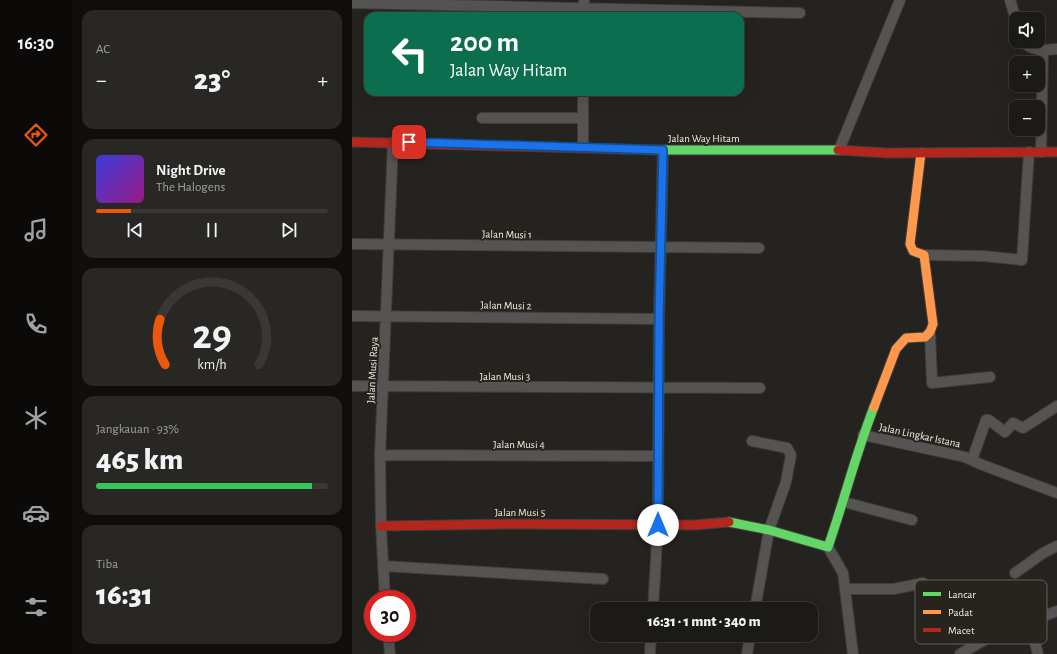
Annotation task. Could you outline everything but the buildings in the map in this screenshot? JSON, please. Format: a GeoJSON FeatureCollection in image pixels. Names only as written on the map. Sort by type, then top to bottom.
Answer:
{"type":"FeatureCollection","features":[{"type":"Feature","properties":{"kind":"street"},"geometry":{"type":"LineString","coordinates":[[839,150],[900,0]]}},
{"type":"Feature","properties":{"kind":"street"},"geometry":{"type":"LineString","coordinates":[[1010,0],[1014,12]]}},
{"type":"Feature","properties":{"kind":"street"},"geometry":{"type":"LineString","coordinates":[[352,3],[800,13]]}},
{"type":"Feature","properties":{"kind":"street"},"geometry":{"type":"LineString","coordinates":[[1034,48],[1042,50],[1057,48]]}},
{"type":"Feature","properties":{"kind":"street"},"geometry":{"type":"LineString","coordinates":[[1041,152],[1042,50]]}},
{"type":"Feature","properties":{"kind":"street"},"geometry":{"type":"LineString","coordinates":[[583,96],[583,147]]}},
{"type":"Feature","properties":{"kind":"street"},"geometry":{"type":"LineString","coordinates":[[482,118],[583,118]]}},
{"type":"Feature","properties":{"kind":"street","name":"Jalan Way Hitam"},"geometry":{"type":"LineString","coordinates":[[352,142],[663,150],[839,150],[921,153],[1057,152]]}},
{"type":"Feature","properties":{"kind":"street","name":"Jalan Musi Raya"},"geometry":{"type":"LineString","coordinates":[[384,590],[381,526],[380,456],[393,142]]}},
{"type":"Feature","properties":{"kind":"street"},"geometry":{"type":"LineString","coordinates":[[653,602],[658,525],[658,388],[663,150]]}},
{"type":"Feature","properties":{"kind":"street"},"geometry":{"type":"LineString","coordinates":[[921,153],[910,244],[913,251],[924,255],[984,256],[1022,260],[1029,152]]}},
{"type":"Feature","properties":{"kind":"street","name":"Jalan Musi 1"},"geometry":{"type":"LineString","coordinates":[[352,244],[759,248]]}},
{"type":"Feature","properties":{"kind":"street"},"geometry":{"type":"LineString","coordinates":[[924,255],[933,324],[930,332],[932,383],[990,377]]}},
{"type":"Feature","properties":{"kind":"street","name":"Jalan Musi 2"},"geometry":{"type":"LineString","coordinates":[[352,316],[659,319]]}},
{"type":"Feature","properties":{"kind":"street"},"geometry":{"type":"LineString","coordinates":[[853,654],[844,573],[828,547],[844,502],[863,435],[900,344],[906,338],[925,337],[930,332]]}},
{"type":"Feature","properties":{"kind":"street","name":"Jalan Musi 3"},"geometry":{"type":"LineString","coordinates":[[352,386],[760,388]]}},
{"type":"Feature","properties":{"kind":"street","name":"Jalan Lingkar Istana"},"geometry":{"type":"LineString","coordinates":[[863,435],[966,457],[976,462],[986,420],[989,420],[1004,432],[1013,423],[1022,428],[1057,406]]}},
{"type":"Feature","properties":{"kind":"street"},"geometry":{"type":"LineString","coordinates":[[752,441],[787,448],[791,452],[786,482],[769,530],[756,602]]}},
{"type":"Feature","properties":{"kind":"street","name":"Jalan Musi 4"},"geometry":{"type":"LineString","coordinates":[[380,456],[658,456]]}},
{"type":"Feature","properties":{"kind":"street"},"geometry":{"type":"LineString","coordinates":[[976,462],[1057,493]]}},
{"type":"Feature","properties":{"kind":"street"},"geometry":{"type":"LineString","coordinates":[[844,502],[912,520]]}},
{"type":"Feature","properties":{"kind":"street","name":"Jalan Musi 5"},"geometry":{"type":"LineString","coordinates":[[381,526],[512,524],[695,525],[724,522],[769,530],[828,547]]}},
{"type":"Feature","properties":{"kind":"street"},"geometry":{"type":"LineString","coordinates":[[1015,573],[1043,553],[1057,546]]}},
{"type":"Feature","properties":{"kind":"street"},"geometry":{"type":"LineString","coordinates":[[383,566],[603,579]]}},
{"type":"Feature","properties":{"kind":"street"},"geometry":{"type":"LineString","coordinates":[[846,590],[894,589],[915,585]]}},
{"type":"Feature","properties":{"kind":"street"},"geometry":{"type":"LineString","coordinates":[[1047,614],[1057,611]]}},
{"type":"Feature","properties":{"kind":"street"},"geometry":{"type":"LineString","coordinates":[[389,642],[390,654]]}},
{"type":"Feature","properties":{"kind":"street"},"geometry":{"type":"LineString","coordinates":[[650,654],[651,642]]}},
{"type":"Feature","properties":{"kind":"street"},"geometry":{"type":"LineString","coordinates":[[747,654],[749,642]]}},
{"type":"Feature","properties":{"kind":"street"},"geometry":{"type":"LineString","coordinates":[[960,654],[977,644]]}},
{"type":"Feature","properties":{"kind":"street"},"geometry":{"type":"LineString","coordinates":[[1035,644],[1038,654]]}},
{"type":"Feature","properties":{"kind":"traffic: fast"},"geometry":{"type":"LineString","coordinates":[[656,150],[838,150]]}},
{"type":"Feature","properties":{"kind":"traffic: fast"},"geometry":{"type":"LineString","coordinates":[[729,522],[769,530],[828,547],[861,442],[874,407]]}},
{"type":"Feature","properties":{"kind":"traffic: slow"},"geometry":{"type":"LineString","coordinates":[[874,407],[896,349],[906,338],[925,337],[930,332],[933,324],[924,255],[913,251],[910,244],[921,153]]}},
{"type":"Feature","properties":{"kind":"traffic: jam"},"geometry":{"type":"LineString","coordinates":[[352,142],[656,150]]}},
{"type":"Feature","properties":{"kind":"traffic: jam"},"geometry":{"type":"LineString","coordinates":[[838,150],[887,153],[1057,152]]}},
{"type":"Feature","properties":{"kind":"traffic: jam"},"geometry":{"type":"LineString","coordinates":[[381,526],[511,524],[695,525],[729,522]]}},
{"type":"Feature","properties":{"kind":"route"},"geometry":{"type":"LineString","coordinates":[[409,142],[663,150],[659,319],[658,525]]}}]}
